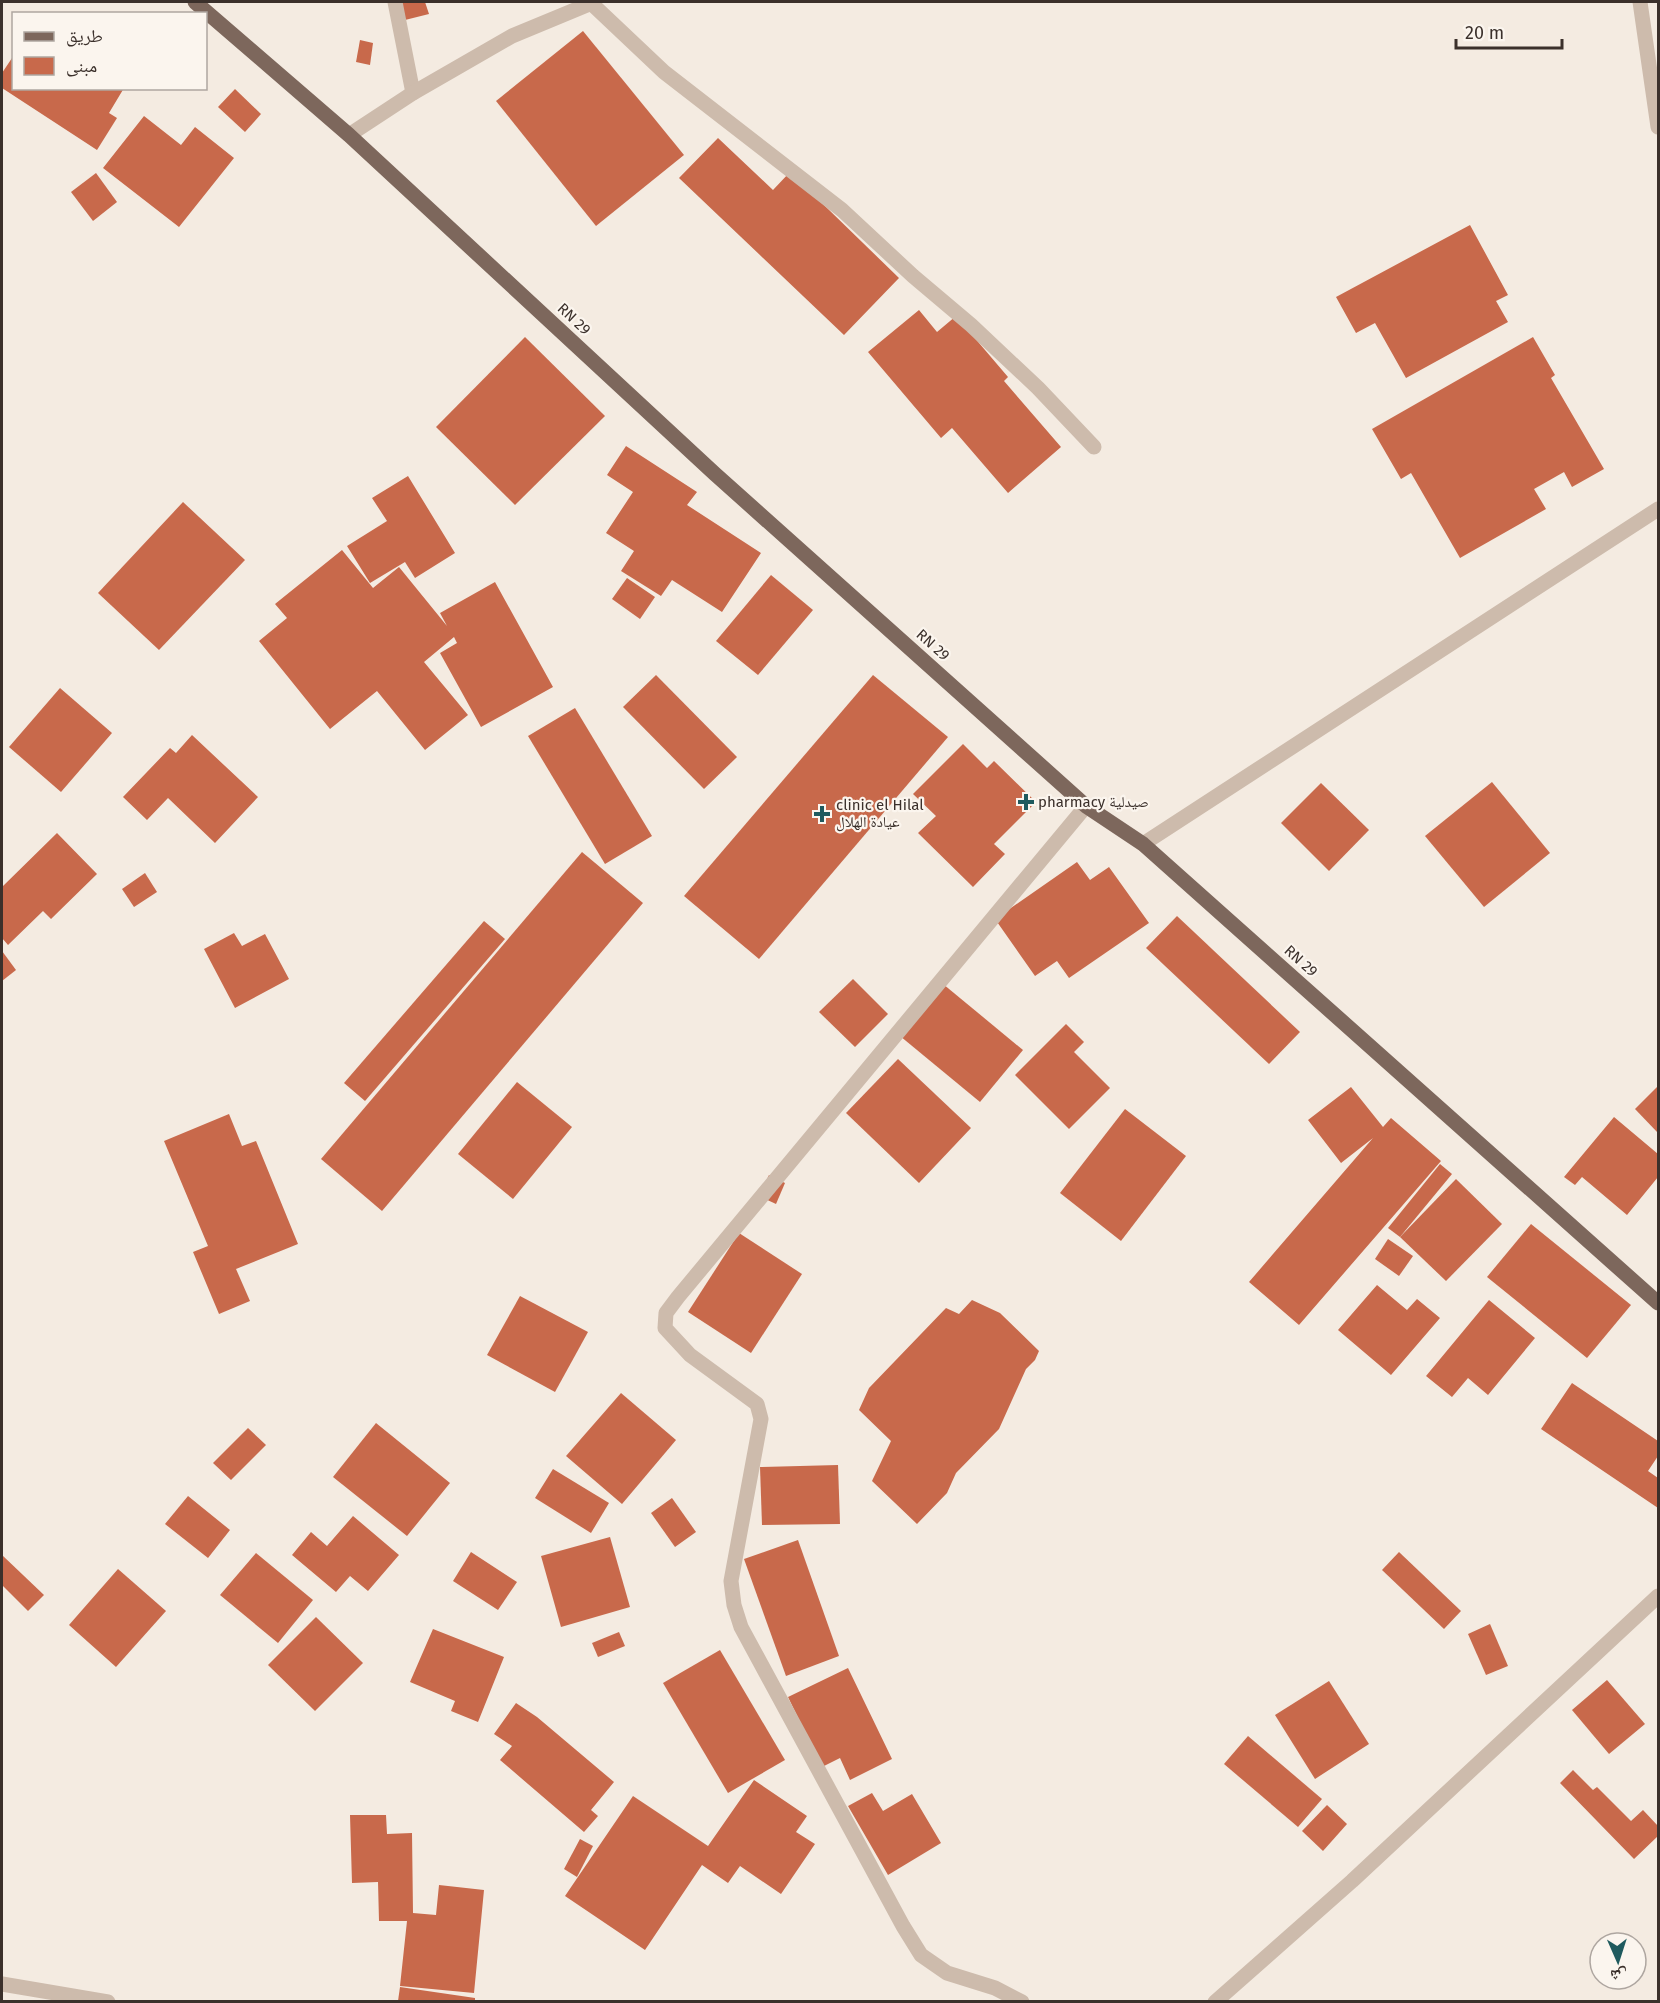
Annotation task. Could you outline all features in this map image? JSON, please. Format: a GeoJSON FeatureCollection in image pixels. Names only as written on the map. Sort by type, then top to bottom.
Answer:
{"type":"FeatureCollection","features":[{"type":"Feature","properties":{"kind":"main road","name":"RN 29"},"geometry":{"type":"LineString","coordinates":[[195,2],[207,12]]}},
{"type":"Feature","properties":{"kind":"main road","name":"RN 29"},"geometry":{"type":"LineString","coordinates":[[207,12],[349,135],[715,474],[1086,806],[1143,844],[1659,1303]]}},
{"type":"Feature","properties":{"kind":"street"},"geometry":{"type":"LineString","coordinates":[[395,2],[413,93]]}},
{"type":"Feature","properties":{"kind":"street"},"geometry":{"type":"LineString","coordinates":[[349,135],[413,93],[512,36],[592,2],[664,72],[842,210],[1038,388],[1094,447]]}},
{"type":"Feature","properties":{"kind":"street"},"geometry":{"type":"LineString","coordinates":[[1640,2],[1659,127]]}},
{"type":"Feature","properties":{"kind":"street"},"geometry":{"type":"LineString","coordinates":[[1143,844],[1659,508]]}},
{"type":"Feature","properties":{"kind":"street"},"geometry":{"type":"LineString","coordinates":[[1022,2001],[995,1988],[947,1973],[921,1955],[903,1926],[741,1627],[734,1605],[731,1581],[761,1419],[757,1404],[690,1355],[665,1328],[666,1313],[678,1297],[1086,806]]}},
{"type":"Feature","properties":{"kind":"street"},"geometry":{"type":"LineString","coordinates":[[1215,2001],[1352,1881],[1659,1596]]}},
{"type":"Feature","properties":{"kind":"street"},"geometry":{"type":"LineString","coordinates":[[2,1984],[108,2001]]}},
{"type":"Feature","properties":{"kind":"building"},"geometry":{"type":"Polygon","coordinates":[[[400,2],[425,2],[429,14],[405,20],[400,2]]]}},
{"type":"Feature","properties":{"kind":"building"},"geometry":{"type":"Polygon","coordinates":[[[583,31],[684,155],[596,226],[496,101],[583,31]]]}},
{"type":"Feature","properties":{"kind":"building"},"geometry":{"type":"Polygon","coordinates":[[[360,40],[373,43],[370,65],[356,62],[360,40]]]}},
{"type":"Feature","properties":{"kind":"building"},"geometry":{"type":"Polygon","coordinates":[[[12,58],[12,90],[123,90],[109,113],[117,118],[97,150],[2,88],[2,73],[12,58]]]}},
{"type":"Feature","properties":{"kind":"building"},"geometry":{"type":"Polygon","coordinates":[[[235,89],[261,114],[245,132],[218,107],[235,89]]]}},
{"type":"Feature","properties":{"kind":"building"},"geometry":{"type":"Polygon","coordinates":[[[144,116],[181,145],[195,127],[234,158],[179,227],[103,168],[144,116]]]}},
{"type":"Feature","properties":{"kind":"building"},"geometry":{"type":"Polygon","coordinates":[[[718,138],[773,190],[790,172],[899,278],[844,335],[679,178],[718,138]]]}},
{"type":"Feature","properties":{"kind":"building"},"geometry":{"type":"Polygon","coordinates":[[[96,173],[117,202],[93,221],[71,192],[96,173]]]}},
{"type":"Feature","properties":{"kind":"building"},"geometry":{"type":"Polygon","coordinates":[[[1470,225],[1508,295],[1496,301],[1508,322],[1406,378],[1375,323],[1356,333],[1336,297],[1470,225]]]}},
{"type":"Feature","properties":{"kind":"building"},"geometry":{"type":"Polygon","coordinates":[[[919,310],[937,332],[956,316],[1008,377],[1004,381],[1061,447],[1008,493],[952,428],[941,438],[868,352],[919,310]]]}},
{"type":"Feature","properties":{"kind":"building"},"geometry":{"type":"Polygon","coordinates":[[[525,337],[605,416],[515,505],[436,427],[525,337]]]}},
{"type":"Feature","properties":{"kind":"building"},"geometry":{"type":"Polygon","coordinates":[[[1533,337],[1555,375],[1551,378],[1604,469],[1572,487],[1564,472],[1534,489],[1546,509],[1460,558],[1411,473],[1401,479],[1372,429],[1533,337]]]}},
{"type":"Feature","properties":{"kind":"building"},"geometry":{"type":"Polygon","coordinates":[[[626,446],[697,492],[687,505],[761,553],[722,612],[672,580],[661,596],[621,571],[634,551],[606,533],[633,492],[607,475],[626,446]]]}},
{"type":"Feature","properties":{"kind":"building"},"geometry":{"type":"Polygon","coordinates":[[[408,476],[455,553],[415,578],[405,562],[370,583],[347,546],[387,521],[372,498],[408,476]]]}},
{"type":"Feature","properties":{"kind":"building"},"geometry":{"type":"Polygon","coordinates":[[[183,502],[245,560],[159,650],[98,593],[183,502]]]}},
{"type":"Feature","properties":{"kind":"building"},"geometry":{"type":"Polygon","coordinates":[[[342,550],[373,588],[399,567],[447,626],[440,613],[495,582],[553,687],[481,727],[440,653],[457,643],[454,637],[424,662],[468,715],[425,750],[377,691],[330,729],[259,641],[287,618],[275,604],[342,550]]]}},
{"type":"Feature","properties":{"kind":"building"},"geometry":{"type":"Polygon","coordinates":[[[771,575],[813,610],[758,675],[716,641],[771,575]]]}},
{"type":"Feature","properties":{"kind":"building"},"geometry":{"type":"Polygon","coordinates":[[[627,578],[655,597],[640,619],[612,599],[627,578]]]}},
{"type":"Feature","properties":{"kind":"building"},"geometry":{"type":"Polygon","coordinates":[[[656,675],[737,757],[704,789],[623,707],[656,675]]]}},
{"type":"Feature","properties":{"kind":"building"},"geometry":{"type":"Polygon","coordinates":[[[873,675],[948,737],[759,959],[684,896],[873,675]]]}},
{"type":"Feature","properties":{"kind":"building"},"geometry":{"type":"Polygon","coordinates":[[[60,688],[112,733],[61,792],[9,747],[60,688]]]}},
{"type":"Feature","properties":{"kind":"building"},"geometry":{"type":"Polygon","coordinates":[[[575,708],[652,836],[605,864],[528,736],[575,708]]]}},
{"type":"Feature","properties":{"kind":"building"},"geometry":{"type":"Polygon","coordinates":[[[192,735],[258,797],[215,843],[168,798],[147,820],[123,797],[170,748],[176,753],[192,735]]]}},
{"type":"Feature","properties":{"kind":"building"},"geometry":{"type":"Polygon","coordinates":[[[963,744],[987,768],[994,761],[1036,802],[994,844],[1005,854],[973,887],[918,833],[936,816],[913,794],[963,744]]]}},
{"type":"Feature","properties":{"kind":"building"},"geometry":{"type":"Polygon","coordinates":[[[1492,782],[1550,853],[1484,907],[1425,836],[1492,782]]]}},
{"type":"Feature","properties":{"kind":"building"},"geometry":{"type":"Polygon","coordinates":[[[1321,783],[1369,830],[1329,871],[1281,823],[1321,783]]]}},
{"type":"Feature","properties":{"kind":"building"},"geometry":{"type":"Polygon","coordinates":[[[57,833],[97,874],[51,919],[43,911],[8,945],[2,938],[2,887],[57,833]]]}},
{"type":"Feature","properties":{"kind":"building"},"geometry":{"type":"Polygon","coordinates":[[[582,852],[643,903],[382,1211],[321,1159],[582,852]]]}},
{"type":"Feature","properties":{"kind":"building"},"geometry":{"type":"Polygon","coordinates":[[[1077,862],[1090,880],[1109,867],[1149,923],[1069,978],[1057,961],[1035,976],[995,919],[1077,862]]]}},
{"type":"Feature","properties":{"kind":"building"},"geometry":{"type":"Polygon","coordinates":[[[145,873],[157,892],[134,907],[122,889],[145,873]]]}},
{"type":"Feature","properties":{"kind":"building"},"geometry":{"type":"Polygon","coordinates":[[[1177,916],[1300,1032],[1269,1064],[1146,948],[1177,916]]]}},
{"type":"Feature","properties":{"kind":"building"},"geometry":{"type":"Polygon","coordinates":[[[484,921],[505,939],[365,1101],[344,1083],[484,921]]]}},
{"type":"Feature","properties":{"kind":"building"},"geometry":{"type":"Polygon","coordinates":[[[234,933],[242,946],[265,934],[289,979],[235,1008],[204,949],[234,933]]]}},
{"type":"Feature","properties":{"kind":"building"},"geometry":{"type":"Polygon","coordinates":[[[2,951],[16,970],[2,981],[2,951]]]}},
{"type":"Feature","properties":{"kind":"building"},"geometry":{"type":"Polygon","coordinates":[[[853,979],[888,1014],[855,1047],[819,1012],[853,979]]]}},
{"type":"Feature","properties":{"kind":"building"},"geometry":{"type":"Polygon","coordinates":[[[943,984],[1023,1050],[980,1102],[900,1036],[943,984]]]}},
{"type":"Feature","properties":{"kind":"building"},"geometry":{"type":"Polygon","coordinates":[[[1066,1024],[1084,1042],[1074,1052],[1110,1088],[1069,1129],[1015,1075],[1066,1024]]]}},
{"type":"Feature","properties":{"kind":"building"},"geometry":{"type":"Polygon","coordinates":[[[898,1059],[971,1128],[919,1183],[846,1113],[898,1059]]]}},
{"type":"Feature","properties":{"kind":"building"},"geometry":{"type":"Polygon","coordinates":[[[517,1082],[572,1127],[513,1199],[458,1154],[517,1082]]]}},
{"type":"Feature","properties":{"kind":"building"},"geometry":{"type":"Polygon","coordinates":[[[1658,1086],[1658,1133],[1635,1109],[1658,1086]]]}},
{"type":"Feature","properties":{"kind":"building"},"geometry":{"type":"Polygon","coordinates":[[[1351,1087],[1383,1127],[1391,1118],[1441,1161],[1299,1325],[1249,1282],[1373,1138],[1341,1163],[1308,1120],[1351,1087]]]}},
{"type":"Feature","properties":{"kind":"building"},"geometry":{"type":"Polygon","coordinates":[[[1125,1109],[1186,1156],[1121,1241],[1060,1193],[1125,1109]]]}},
{"type":"Feature","properties":{"kind":"building"},"geometry":{"type":"Polygon","coordinates":[[[229,1114],[242,1146],[256,1141],[298,1244],[236,1269],[250,1301],[219,1314],[193,1252],[208,1246],[164,1141],[229,1114]]]}},
{"type":"Feature","properties":{"kind":"building"},"geometry":{"type":"Polygon","coordinates":[[[1614,1117],[1658,1154],[1658,1177],[1627,1215],[1582,1177],[1575,1185],[1564,1177],[1614,1117]]]}},
{"type":"Feature","properties":{"kind":"building"},"geometry":{"type":"Polygon","coordinates":[[[1440,1164],[1452,1174],[1400,1237],[1388,1228],[1440,1164]]]}},
{"type":"Feature","properties":{"kind":"building"},"geometry":{"type":"Polygon","coordinates":[[[769,1175],[785,1183],[776,1204],[759,1196],[769,1175]]]}},
{"type":"Feature","properties":{"kind":"building"},"geometry":{"type":"Polygon","coordinates":[[[1456,1179],[1502,1224],[1446,1281],[1400,1237],[1456,1179]]]}},
{"type":"Feature","properties":{"kind":"building"},"geometry":{"type":"Polygon","coordinates":[[[1531,1224],[1631,1305],[1587,1358],[1487,1277],[1531,1224]]]}},
{"type":"Feature","properties":{"kind":"building"},"geometry":{"type":"Polygon","coordinates":[[[739,1233],[802,1274],[751,1353],[688,1312],[739,1233]]]}},
{"type":"Feature","properties":{"kind":"building"},"geometry":{"type":"Polygon","coordinates":[[[1388,1239],[1413,1256],[1399,1276],[1375,1259],[1388,1239]]]}},
{"type":"Feature","properties":{"kind":"building"},"geometry":{"type":"Polygon","coordinates":[[[1377,1285],[1407,1310],[1417,1299],[1440,1318],[1391,1375],[1338,1330],[1377,1285]]]}},
{"type":"Feature","properties":{"kind":"building"},"geometry":{"type":"Polygon","coordinates":[[[520,1296],[588,1332],[555,1392],[487,1355],[520,1296]]]}},
{"type":"Feature","properties":{"kind":"building"},"geometry":{"type":"Polygon","coordinates":[[[972,1300],[1000,1313],[1039,1351],[1035,1360],[1026,1369],[999,1429],[956,1473],[947,1493],[917,1524],[872,1481],[891,1441],[859,1410],[869,1388],[946,1308],[959,1314],[972,1300]]]}},
{"type":"Feature","properties":{"kind":"building"},"geometry":{"type":"Polygon","coordinates":[[[1489,1300],[1535,1338],[1488,1395],[1468,1378],[1452,1397],[1426,1376],[1489,1300]]]}},
{"type":"Feature","properties":{"kind":"building"},"geometry":{"type":"Polygon","coordinates":[[[1572,1383],[1658,1441],[1658,1456],[1648,1471],[1658,1478],[1658,1508],[1541,1429],[1572,1383]]]}},
{"type":"Feature","properties":{"kind":"building"},"geometry":{"type":"Polygon","coordinates":[[[621,1393],[676,1440],[622,1504],[566,1456],[621,1393]]]}},
{"type":"Feature","properties":{"kind":"building"},"geometry":{"type":"Polygon","coordinates":[[[376,1423],[450,1483],[407,1536],[333,1477],[376,1423]]]}},
{"type":"Feature","properties":{"kind":"building"},"geometry":{"type":"Polygon","coordinates":[[[248,1428],[266,1445],[231,1480],[213,1463],[248,1428]]]}},
{"type":"Feature","properties":{"kind":"building"},"geometry":{"type":"Polygon","coordinates":[[[838,1465],[840,1524],[762,1525],[760,1467],[838,1465]]]}},
{"type":"Feature","properties":{"kind":"building"},"geometry":{"type":"Polygon","coordinates":[[[553,1469],[609,1503],[591,1533],[535,1498],[553,1469]]]}},
{"type":"Feature","properties":{"kind":"building"},"geometry":{"type":"Polygon","coordinates":[[[188,1496],[230,1530],[208,1558],[165,1524],[188,1496]]]}},
{"type":"Feature","properties":{"kind":"building"},"geometry":{"type":"Polygon","coordinates":[[[672,1498],[696,1532],[675,1547],[651,1513],[672,1498]]]}},
{"type":"Feature","properties":{"kind":"building"},"geometry":{"type":"Polygon","coordinates":[[[353,1516],[399,1555],[368,1591],[350,1576],[336,1592],[292,1555],[311,1532],[327,1546],[353,1516]]]}},
{"type":"Feature","properties":{"kind":"building"},"geometry":{"type":"Polygon","coordinates":[[[610,1537],[630,1607],[561,1627],[541,1556],[610,1537]]]}},
{"type":"Feature","properties":{"kind":"building"},"geometry":{"type":"Polygon","coordinates":[[[798,1540],[839,1656],[786,1676],[744,1559],[798,1540]]]}},
{"type":"Feature","properties":{"kind":"building"},"geometry":{"type":"Polygon","coordinates":[[[471,1552],[517,1582],[498,1610],[453,1581],[471,1552]]]}},
{"type":"Feature","properties":{"kind":"building"},"geometry":{"type":"Polygon","coordinates":[[[1399,1552],[1461,1611],[1444,1629],[1382,1570],[1399,1552]]]}},
{"type":"Feature","properties":{"kind":"building"},"geometry":{"type":"Polygon","coordinates":[[[256,1553],[313,1600],[278,1643],[220,1595],[256,1553]]]}},
{"type":"Feature","properties":{"kind":"building"},"geometry":{"type":"Polygon","coordinates":[[[2,1555],[44,1595],[28,1611],[2,1585],[2,1555]]]}},
{"type":"Feature","properties":{"kind":"building"},"geometry":{"type":"Polygon","coordinates":[[[118,1569],[166,1611],[116,1667],[69,1625],[118,1569]]]}},
{"type":"Feature","properties":{"kind":"building"},"geometry":{"type":"Polygon","coordinates":[[[316,1617],[363,1663],[315,1711],[268,1665],[316,1617]]]}},
{"type":"Feature","properties":{"kind":"building"},"geometry":{"type":"Polygon","coordinates":[[[1490,1624],[1508,1666],[1486,1675],[1468,1634],[1490,1624]]]}},
{"type":"Feature","properties":{"kind":"building"},"geometry":{"type":"Polygon","coordinates":[[[433,1629],[504,1657],[478,1722],[451,1711],[455,1701],[410,1682],[433,1629]]]}},
{"type":"Feature","properties":{"kind":"building"},"geometry":{"type":"Polygon","coordinates":[[[619,1632],[625,1646],[598,1657],[592,1643],[619,1632]]]}},
{"type":"Feature","properties":{"kind":"building"},"geometry":{"type":"Polygon","coordinates":[[[720,1650],[785,1760],[728,1793],[663,1683],[720,1650]]]}},
{"type":"Feature","properties":{"kind":"building"},"geometry":{"type":"Polygon","coordinates":[[[848,1668],[892,1759],[850,1780],[840,1758],[822,1767],[788,1697],[848,1668]]]}},
{"type":"Feature","properties":{"kind":"building"},"geometry":{"type":"Polygon","coordinates":[[[1607,1680],[1645,1724],[1609,1754],[1572,1710],[1607,1680]]]}},
{"type":"Feature","properties":{"kind":"building"},"geometry":{"type":"Polygon","coordinates":[[[1329,1681],[1369,1744],[1315,1779],[1275,1715],[1329,1681]]]}},
{"type":"Feature","properties":{"kind":"building"},"geometry":{"type":"Polygon","coordinates":[[[516,1703],[537,1717],[614,1782],[591,1810],[598,1816],[584,1832],[500,1760],[512,1746],[494,1734],[516,1703]]]}},
{"type":"Feature","properties":{"kind":"building"},"geometry":{"type":"Polygon","coordinates":[[[1248,1736],[1322,1799],[1298,1827],[1224,1764],[1248,1736]]]}},
{"type":"Feature","properties":{"kind":"building"},"geometry":{"type":"Polygon","coordinates":[[[1573,1770],[1593,1790],[1597,1787],[1631,1821],[1643,1810],[1658,1826],[1658,1836],[1634,1859],[1560,1783],[1573,1770]]]}},
{"type":"Feature","properties":{"kind":"building"},"geometry":{"type":"Polygon","coordinates":[[[754,1780],[807,1816],[796,1832],[815,1844],[781,1894],[740,1866],[728,1883],[702,1865],[645,1950],[565,1896],[633,1796],[708,1846],[754,1780]]]}},
{"type":"Feature","properties":{"kind":"building"},"geometry":{"type":"Polygon","coordinates":[[[872,1793],[883,1811],[912,1794],[941,1843],[888,1875],[848,1806],[872,1793]]]}},
{"type":"Feature","properties":{"kind":"building"},"geometry":{"type":"Polygon","coordinates":[[[1327,1805],[1347,1824],[1323,1851],[1302,1831],[1327,1805]]]}},
{"type":"Feature","properties":{"kind":"building"},"geometry":{"type":"Polygon","coordinates":[[[350,1815],[386,1815],[387,1834],[412,1833],[413,1913],[436,1915],[439,1885],[484,1890],[474,1993],[400,1986],[407,1921],[379,1921],[378,1882],[352,1883],[350,1815]]]}},
{"type":"Feature","properties":{"kind":"building"},"geometry":{"type":"Polygon","coordinates":[[[580,1839],[593,1846],[577,1877],[564,1869],[580,1839]]]}},
{"type":"Feature","properties":{"kind":"building"},"geometry":{"type":"Polygon","coordinates":[[[400,1987],[475,1998],[475,2001],[398,2001],[400,1987]]]}},
{"type":"Feature","properties":{"kind":"place","name":"pharmacy صيدلية"},"geometry":{"type":"Point","coordinates":[1026,802]}},
{"type":"Feature","properties":{"kind":"place","name":"clinic el Hilal عيادة الهلال"},"geometry":{"type":"Point","coordinates":[822,814]}}]}
